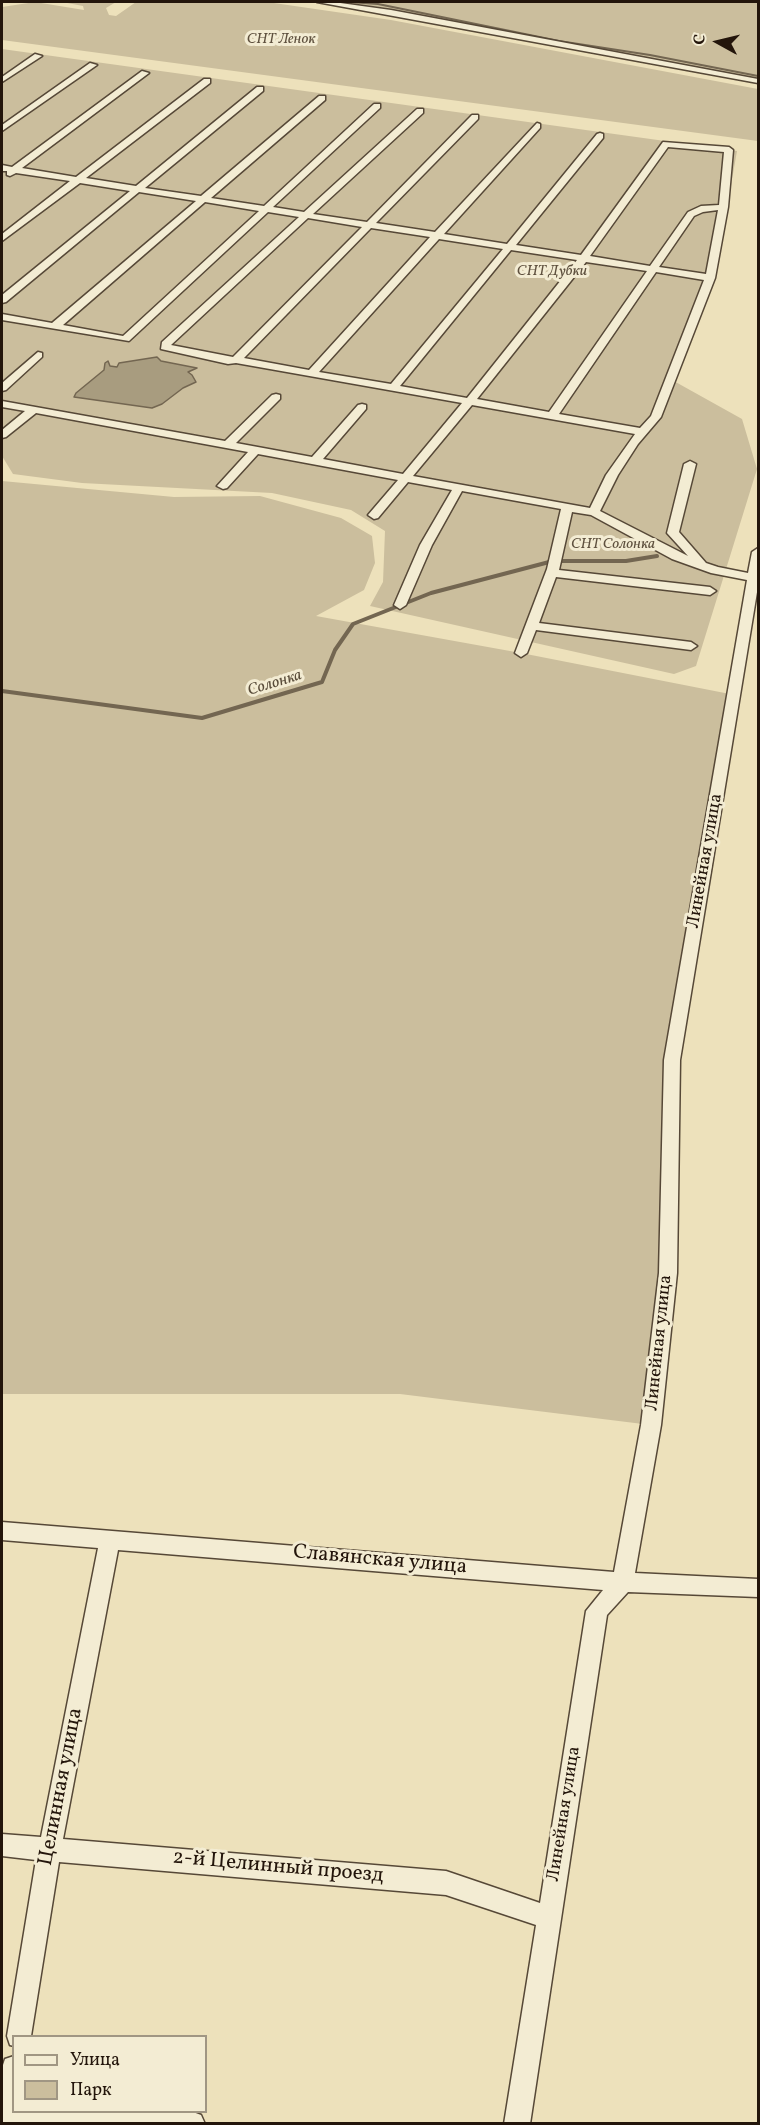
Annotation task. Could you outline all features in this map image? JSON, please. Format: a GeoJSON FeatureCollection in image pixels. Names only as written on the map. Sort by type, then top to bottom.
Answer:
{"type":"FeatureCollection","features":[{"type":"Feature","properties":{"kind":"street"},"geometry":{"type":"LineString","coordinates":[[321,2],[391,12],[759,81]]}},
{"type":"Feature","properties":{"kind":"street"},"geometry":{"type":"LineString","coordinates":[[2,80],[38,56]]}},
{"type":"Feature","properties":{"kind":"street"},"geometry":{"type":"LineString","coordinates":[[2,129],[93,65]]}},
{"type":"Feature","properties":{"kind":"street"},"geometry":{"type":"LineString","coordinates":[[2,179],[145,73]]}},
{"type":"Feature","properties":{"kind":"street"},"geometry":{"type":"LineString","coordinates":[[2,238],[207,81]]}},
{"type":"Feature","properties":{"kind":"street"},"geometry":{"type":"LineString","coordinates":[[2,300],[260,89]]}},
{"type":"Feature","properties":{"kind":"street"},"geometry":{"type":"LineString","coordinates":[[55,326],[322,98]]}},
{"type":"Feature","properties":{"kind":"street"},"geometry":{"type":"LineString","coordinates":[[2,317],[125,339],[377,106]]}},
{"type":"Feature","properties":{"kind":"street"},"geometry":{"type":"LineString","coordinates":[[420,111],[165,347],[228,361],[236,360],[394,387],[642,432]]}},
{"type":"Feature","properties":{"kind":"street"},"geometry":{"type":"LineString","coordinates":[[236,360],[475,117]]}},
{"type":"Feature","properties":{"kind":"street"},"geometry":{"type":"LineString","coordinates":[[312,373],[537,126]]}},
{"type":"Feature","properties":{"kind":"street"},"geometry":{"type":"LineString","coordinates":[[394,387],[600,135]]}},
{"type":"Feature","properties":{"kind":"street"},"geometry":{"type":"LineString","coordinates":[[374,515],[469,402],[583,259],[666,144],[729,150],[723,207],[710,278],[672,381],[656,417],[642,432],[612,475],[594,512]]}},
{"type":"Feature","properties":{"kind":"street"},"geometry":{"type":"LineString","coordinates":[[2,168],[710,278]]}},
{"type":"Feature","properties":{"kind":"street"},"geometry":{"type":"LineString","coordinates":[[552,416],[691,214],[701,209],[723,207]]}},
{"type":"Feature","properties":{"kind":"street"},"geometry":{"type":"LineString","coordinates":[[2,388],[38,355]]}},
{"type":"Feature","properties":{"kind":"street"},"geometry":{"type":"LineString","coordinates":[[228,445],[276,397]]}},
{"type":"Feature","properties":{"kind":"street"},"geometry":{"type":"LineString","coordinates":[[2,404],[594,512],[676,556],[705,567],[755,578]]}},
{"type":"Feature","properties":{"kind":"street"},"geometry":{"type":"LineString","coordinates":[[314,462],[362,407]]}},
{"type":"Feature","properties":{"kind":"street"},"geometry":{"type":"LineString","coordinates":[[2,435],[33,410]]}},
{"type":"Feature","properties":{"kind":"street"},"geometry":{"type":"LineString","coordinates":[[223,486],[255,451]]}},
{"type":"Feature","properties":{"kind":"street"},"geometry":{"type":"LineString","coordinates":[[690,464],[673,533],[705,567]]}},
{"type":"Feature","properties":{"kind":"street"},"geometry":{"type":"LineString","coordinates":[[400,605],[426,544],[458,489]]}},
{"type":"Feature","properties":{"kind":"street"},"geometry":{"type":"LineString","coordinates":[[521,653],[551,573],[567,508]]}},
{"type":"Feature","properties":{"kind":"street","name":"Линейная улица"},"geometry":{"type":"LineString","coordinates":[[516,2124],[597,1611],[623,1582],[651,1425],[668,1273],[672,1060],[759,552]]}},
{"type":"Feature","properties":{"kind":"street"},"geometry":{"type":"LineString","coordinates":[[551,573],[710,591]]}},
{"type":"Feature","properties":{"kind":"street"},"geometry":{"type":"LineString","coordinates":[[531,626],[691,646]]}},
{"type":"Feature","properties":{"kind":"street","name":"Славянская улица"},"geometry":{"type":"LineString","coordinates":[[2,1531],[623,1582],[759,1588]]}},
{"type":"Feature","properties":{"kind":"street","name":"Целинная улица"},"geometry":{"type":"LineString","coordinates":[[19,2035],[50,1848],[110,1539]]}},
{"type":"Feature","properties":{"kind":"street","name":"2-й Целинный проезд"},"geometry":{"type":"LineString","coordinates":[[2,1845],[446,1883],[549,1918]]}},
{"type":"Feature","properties":{"kind":"street"},"geometry":{"type":"LineString","coordinates":[[12,2077],[4,2115],[192,2124]]}},
{"type":"Feature","properties":{"kind":"green space","name":"СНТ Ленок"},"geometry":{"type":"Polygon","coordinates":[[[35,2],[84,10],[83,6],[62,2],[116,2],[106,8],[109,15],[116,16],[136,2],[267,2],[391,20],[758,89],[758,141],[2,40],[2,7],[35,2]]]}},
{"type":"Feature","properties":{"kind":"green space"},"geometry":{"type":"Polygon","coordinates":[[[339,2],[758,2],[758,78],[557,42],[387,8],[339,2]]]}},
{"type":"Feature","properties":{"kind":"green space","name":"СНТ Дубки"},"geometry":{"type":"Polygon","coordinates":[[[2,49],[737,151],[717,265],[672,380],[742,419],[757,469],[696,666],[674,674],[370,606],[383,582],[385,531],[351,510],[272,493],[82,483],[13,474],[2,456],[2,49]]]}},
{"type":"Feature","properties":{"kind":"green space"},"geometry":{"type":"Polygon","coordinates":[[[2,481],[174,497],[260,496],[341,518],[372,536],[375,563],[364,590],[316,616],[735,695],[672,1060],[651,1425],[400,1394],[2,1394],[2,481]]]}},
{"type":"Feature","properties":{"kind":"shaded area"},"geometry":{"type":"Polygon","coordinates":[[[157,357],[161,361],[197,368],[188,372],[196,382],[152,408],[74,397],[104,370],[105,363],[108,361],[110,366],[117,367],[119,363],[157,357]]]}},
{"type":"Feature","properties":{"kind":"waterway"},"geometry":{"type":"LineString","coordinates":[[349,2],[378,4],[559,41],[650,55],[758,76]]}},
{"type":"Feature","properties":{"kind":"waterway","name":"Солонка"},"geometry":{"type":"LineString","coordinates":[[2,691],[202,718],[322,682],[335,650],[353,624],[431,593],[553,561],[626,561],[657,556]]}},
{"type":"Feature","properties":{"kind":"park label","name":"СНТ Солонка"},"geometry":{"type":"Point","coordinates":[613,545]}}]}
